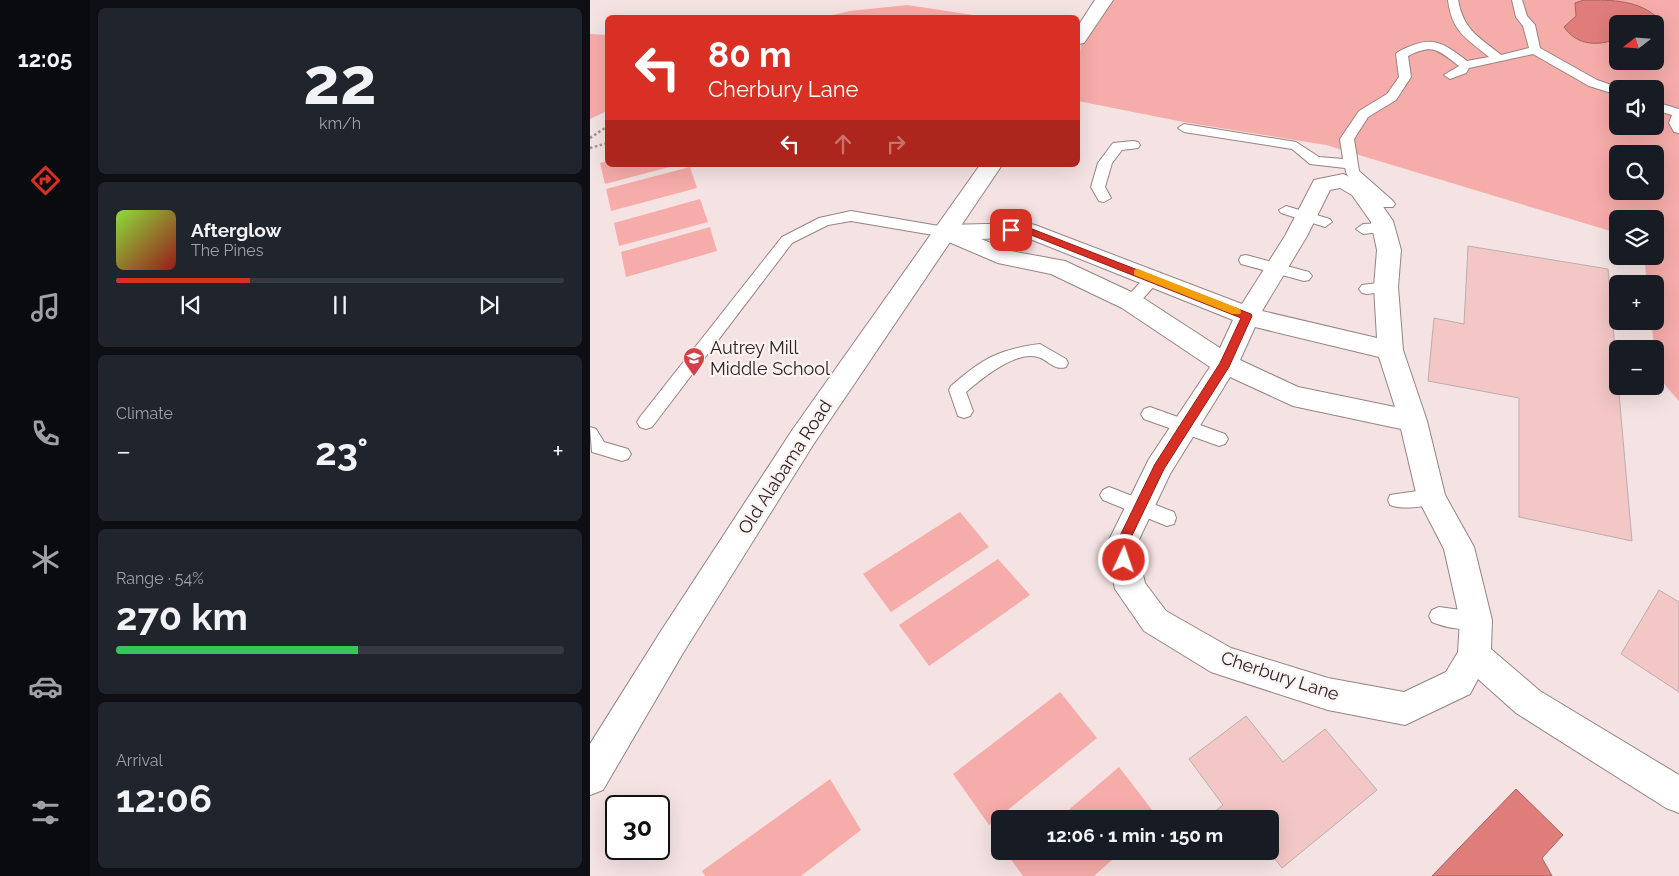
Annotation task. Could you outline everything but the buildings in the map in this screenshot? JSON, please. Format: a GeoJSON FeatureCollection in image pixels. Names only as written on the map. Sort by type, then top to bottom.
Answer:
{"type":"FeatureCollection","features":[{"type":"Feature","properties":{"kind":"street"},"geometry":{"type":"LineString","coordinates":[[1080,36],[1104,0]]}},
{"type":"Feature","properties":{"kind":"street","name":"Old Alabama Road"},"geometry":{"type":"LineString","coordinates":[[590,777],[672,642],[803,438],[990,167]]}},
{"type":"Feature","properties":{"kind":"street","name":"Cherbury Lane"},"geometry":{"type":"LineString","coordinates":[[1344,181],[1360,190],[1382,221],[1378,220],[1389,250],[1376,288],[1390,350],[1413,421],[1430,497],[1459,547],[1476,620],[1474,655],[1458,684],[1405,709],[1328,694],[1224,661],[1155,621],[1130,589],[1121,546],[1159,467],[1225,364],[1247,316],[1276,270],[1322,185],[1344,181]]}},
{"type":"Feature","properties":{"kind":"street"},"geometry":{"type":"LineString","coordinates":[[945,232],[1027,230],[1247,316],[1390,350]]}},
{"type":"Feature","properties":{"kind":"street"},"geometry":{"type":"LineString","coordinates":[[945,232],[1006,258],[1057,267],[1131,302],[1225,364],[1293,396],[1413,421]]}},
{"type":"Feature","properties":{"kind":"street"},"geometry":{"type":"LineString","coordinates":[[1474,655],[1528,702],[1679,795]]}},
{"type":"Feature","properties":{"kind":"lane"},"geometry":{"type":"LineString","coordinates":[[1453,0],[1457,23],[1464,32],[1499,59]]}},
{"type":"Feature","properties":{"kind":"lane"},"geometry":{"type":"LineString","coordinates":[[1517,0],[1522,17],[1529,25],[1535,50]]}},
{"type":"Feature","properties":{"kind":"lane"},"geometry":{"type":"LineString","coordinates":[[1378,220],[1352,172],[1347,139],[1363,114],[1392,97],[1405,77],[1402,54],[1423,43],[1439,46],[1465,65],[1535,50],[1593,82],[1609,88]]}},
{"type":"Feature","properties":{"kind":"lane"},"geometry":{"type":"LineString","coordinates":[[1450,76],[1462,70],[1465,65]]}},
{"type":"Feature","properties":{"kind":"lane"},"geometry":{"type":"LineString","coordinates":[[1664,109],[1679,113],[1675,123],[1679,129]]}},
{"type":"Feature","properties":{"kind":"lane"},"geometry":{"type":"LineString","coordinates":[[1184,128],[1296,146],[1315,161],[1351,164]]}},
{"type":"Feature","properties":{"kind":"lane"},"geometry":{"type":"LineString","coordinates":[[1104,198],[1098,187],[1105,163],[1118,146],[1133,145]]}},
{"type":"Feature","properties":{"kind":"lane"},"geometry":{"type":"LineString","coordinates":[[646,422],[787,240],[824,221],[851,216],[945,232]]}},
{"type":"Feature","properties":{"kind":"lane"},"geometry":{"type":"LineString","coordinates":[[1246,260],[1276,270],[1304,276]]}},
{"type":"Feature","properties":{"kind":"lane"},"geometry":{"type":"LineString","coordinates":[[1131,302],[1153,278]]}},
{"type":"Feature","properties":{"kind":"lane"},"geometry":{"type":"LineString","coordinates":[[964,411],[957,390],[983,368],[1013,353],[1040,350],[1060,363]]}},
{"type":"Feature","properties":{"kind":"lane"},"geometry":{"type":"LineString","coordinates":[[1150,414],[1218,439]]}},
{"type":"Feature","properties":{"kind":"lane"},"geometry":{"type":"LineString","coordinates":[[590,434],[598,447],[622,454]]}},
{"type":"Feature","properties":{"kind":"lane"},"geometry":{"type":"LineString","coordinates":[[1109,495],[1167,518]]}},
{"type":"Feature","properties":{"kind":"lane"},"geometry":{"type":"LineString","coordinates":[[1397,500],[1430,497]]}},
{"type":"Feature","properties":{"kind":"lane"},"geometry":{"type":"LineString","coordinates":[[1439,616],[1476,620]]}},
{"type":"Feature","properties":{"kind":"path"},"geometry":{"type":"LineString","coordinates":[[590,138],[605,128]]}},
{"type":"Feature","properties":{"kind":"path"},"geometry":{"type":"LineString","coordinates":[[590,148],[605,144]]}},
{"type":"Feature","properties":{"kind":"shaded area"},"geometry":{"type":"Polygon","coordinates":[[[1099,0],[1679,0],[1679,401],[1664,384],[1664,340],[1653,340],[1652,330],[1664,330],[1664,275],[1646,275],[1645,265],[1664,265],[1664,210],[1609,210],[1609,231],[1326,145],[1189,123],[1080,101],[1080,55],[1083,37],[1099,0]]]}},
{"type":"Feature","properties":{"kind":"shaded area"},"geometry":{"type":"Polygon","coordinates":[[[1584,0],[1625,2],[1643,8],[1654,15],[1609,15],[1609,41],[1588,43],[1575,38],[1564,27],[1576,16],[1575,3],[1584,0]]]}},
{"type":"Feature","properties":{"kind":"shaded area"},"geometry":{"type":"Polygon","coordinates":[[[907,5],[973,15],[833,15],[850,11],[907,5]]]}},
{"type":"Feature","properties":{"kind":"shaded area"},"geometry":{"type":"Polygon","coordinates":[[[590,34],[605,35],[605,112],[590,119],[590,34]]]}},
{"type":"Feature","properties":{"kind":"shaded area"},"geometry":{"type":"Polygon","coordinates":[[[605,162],[605,167],[669,167],[605,184],[600,163],[605,162]]]}},
{"type":"Feature","properties":{"kind":"shaded area"},"geometry":{"type":"Polygon","coordinates":[[[690,167],[697,188],[611,211],[606,189],[690,167]]]}},
{"type":"Feature","properties":{"kind":"shaded area"},"geometry":{"type":"Polygon","coordinates":[[[700,199],[708,222],[619,246],[614,223],[700,199]]]}},
{"type":"Feature","properties":{"kind":"shaded area"},"geometry":{"type":"Polygon","coordinates":[[[710,227],[717,251],[626,277],[621,252],[710,227]]]}},
{"type":"Feature","properties":{"kind":"shaded area"},"geometry":{"type":"Polygon","coordinates":[[[960,512],[989,547],[891,612],[863,574],[960,512]]]}},
{"type":"Feature","properties":{"kind":"shaded area"},"geometry":{"type":"Polygon","coordinates":[[[998,559],[1030,595],[929,666],[899,625],[998,559]]]}},
{"type":"Feature","properties":{"kind":"shaded area"},"geometry":{"type":"Polygon","coordinates":[[[1060,692],[1097,738],[1008,810],[991,810],[991,823],[989,825],[953,774],[1060,692]]]}},
{"type":"Feature","properties":{"kind":"shaded area"},"geometry":{"type":"Polygon","coordinates":[[[1119,767],[1152,810],[1069,810],[1119,767]]]}},
{"type":"Feature","properties":{"kind":"shaded area"},"geometry":{"type":"Polygon","coordinates":[[[830,779],[861,830],[801,876],[705,876],[702,871],[830,779]]]}},
{"type":"Feature","properties":{"kind":"shaded area"},"geometry":{"type":"Polygon","coordinates":[[[1516,789],[1563,835],[1542,858],[1552,876],[1432,876],[1516,789]]]}},
{"type":"Feature","properties":{"kind":"shaded area"},"geometry":{"type":"Polygon","coordinates":[[[1011,860],[1112,860],[1094,876],[1023,876],[1011,860]]]}},
{"type":"Feature","properties":{"kind":"slow traffic"},"geometry":{"type":"LineString","coordinates":[[1138,272],[1236,312]]}},
{"type":"Feature","properties":{"kind":"place","name":"Autrey Mill Middle School"},"geometry":{"type":"Point","coordinates":[694,377]}},
{"type":"Feature","properties":{"kind":"route"},"geometry":{"type":"LineString","coordinates":[[1011,230],[1027,230],[1247,316],[1225,364],[1159,467],[1121,546],[1124,560]]}}]}
